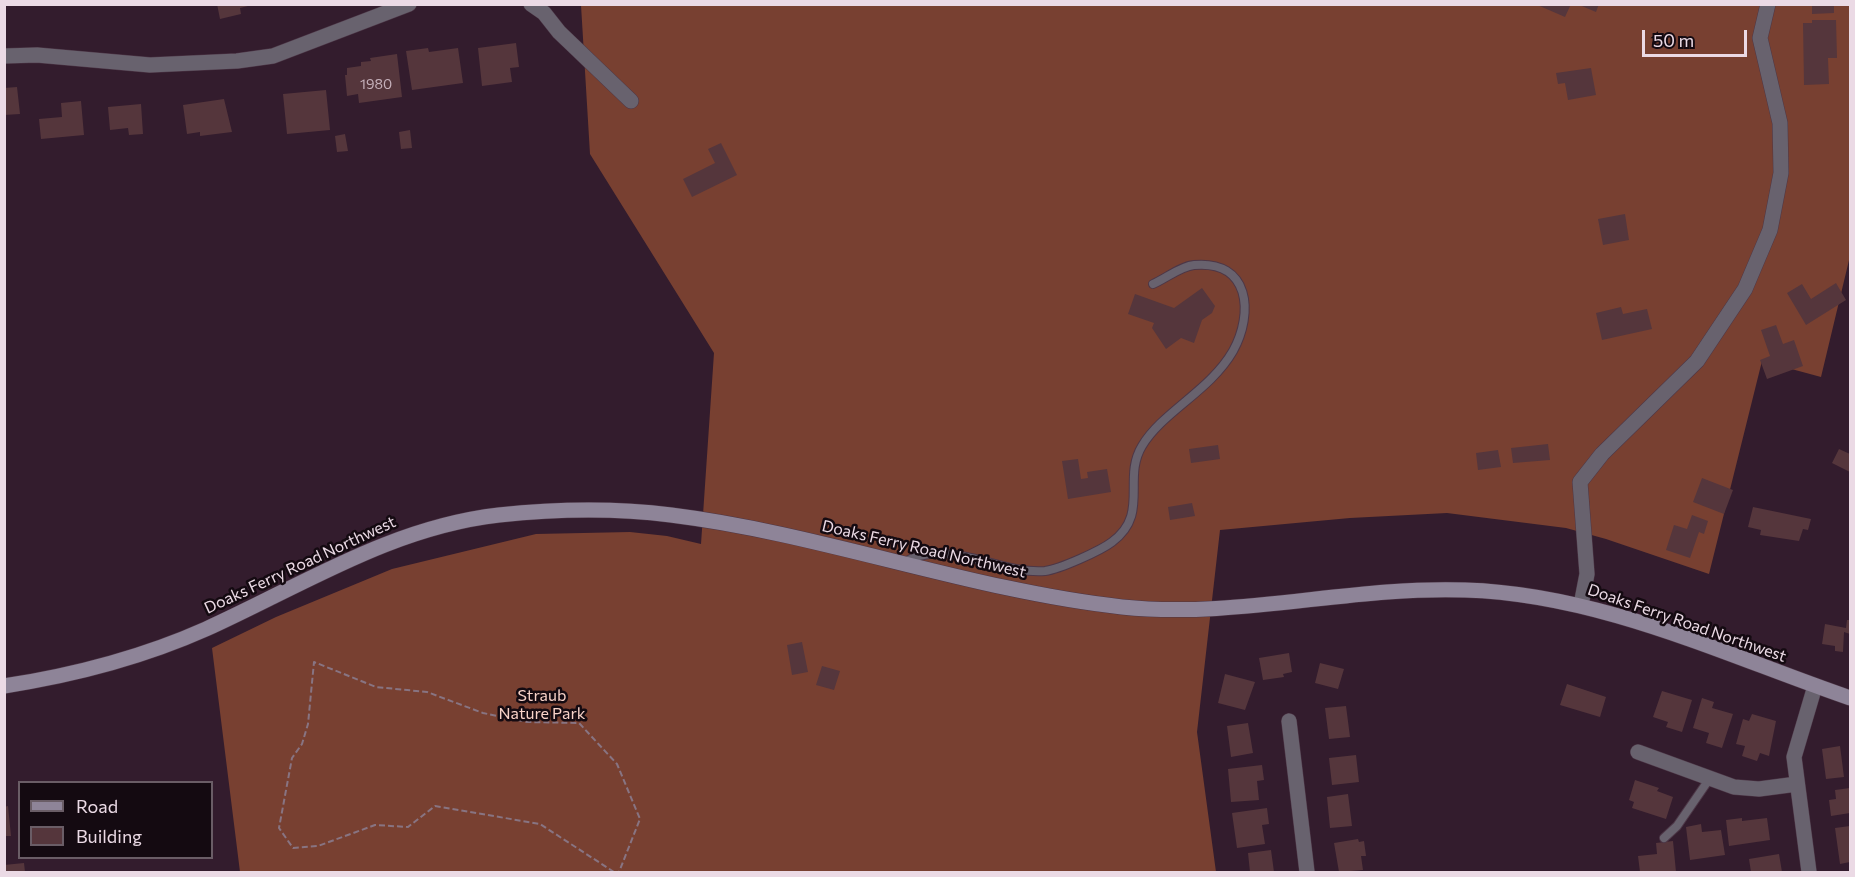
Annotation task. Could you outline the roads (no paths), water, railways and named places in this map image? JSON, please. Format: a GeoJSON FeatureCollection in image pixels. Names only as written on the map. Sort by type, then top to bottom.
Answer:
{"type":"FeatureCollection","features":[{"type":"Feature","properties":{"kind":"main road","name":"Doaks Ferry Road Northwest"},"geometry":{"type":"LineString","coordinates":[[4,686],[64,676],[151,652],[208,628],[385,543],[434,528],[497,515],[552,511],[666,514],[776,533],[1060,598],[1173,610],[1213,609],[1368,594],[1463,590],[1528,596],[1581,605],[1651,626],[1851,698]]}},
{"type":"Feature","properties":{"kind":"street"},"geometry":{"type":"LineString","coordinates":[[4,56],[37,55],[150,65],[237,61],[282,53],[409,4]]}},
{"type":"Feature","properties":{"kind":"street"},"geometry":{"type":"LineString","coordinates":[[531,4],[544,13],[559,32],[631,101]]}},
{"type":"Feature","properties":{"kind":"street"},"geometry":{"type":"LineString","coordinates":[[1581,605],[1587,574],[1580,482],[1602,454],[1697,361],[1745,289],[1770,230],[1781,173],[1780,123],[1760,38],[1768,4]]}},
{"type":"Feature","properties":{"kind":"street"},"geometry":{"type":"LineString","coordinates":[[1809,873],[1794,757],[1797,740],[1815,686]]}},
{"type":"Feature","properties":{"kind":"street"},"geometry":{"type":"LineString","coordinates":[[1289,721],[1307,873]]}},
{"type":"Feature","properties":{"kind":"street"},"geometry":{"type":"LineString","coordinates":[[1638,752],[1748,790],[1797,784]]}},
{"type":"Feature","properties":{"kind":"lane"},"geometry":{"type":"LineString","coordinates":[[903,563],[915,556],[957,556],[1046,571],[1111,543],[1123,532],[1133,517],[1136,464],[1142,445],[1222,367],[1239,337],[1245,314],[1242,287],[1238,280],[1222,268],[1191,265],[1153,284]]}},
{"type":"Feature","properties":{"kind":"lane"},"geometry":{"type":"LineString","coordinates":[[1664,838],[1677,826],[1710,778]]}},
{"type":"Feature","properties":{"kind":"park label","name":"Straub Nature Park"},"geometry":{"type":"Point","coordinates":[542,705]}}]}
